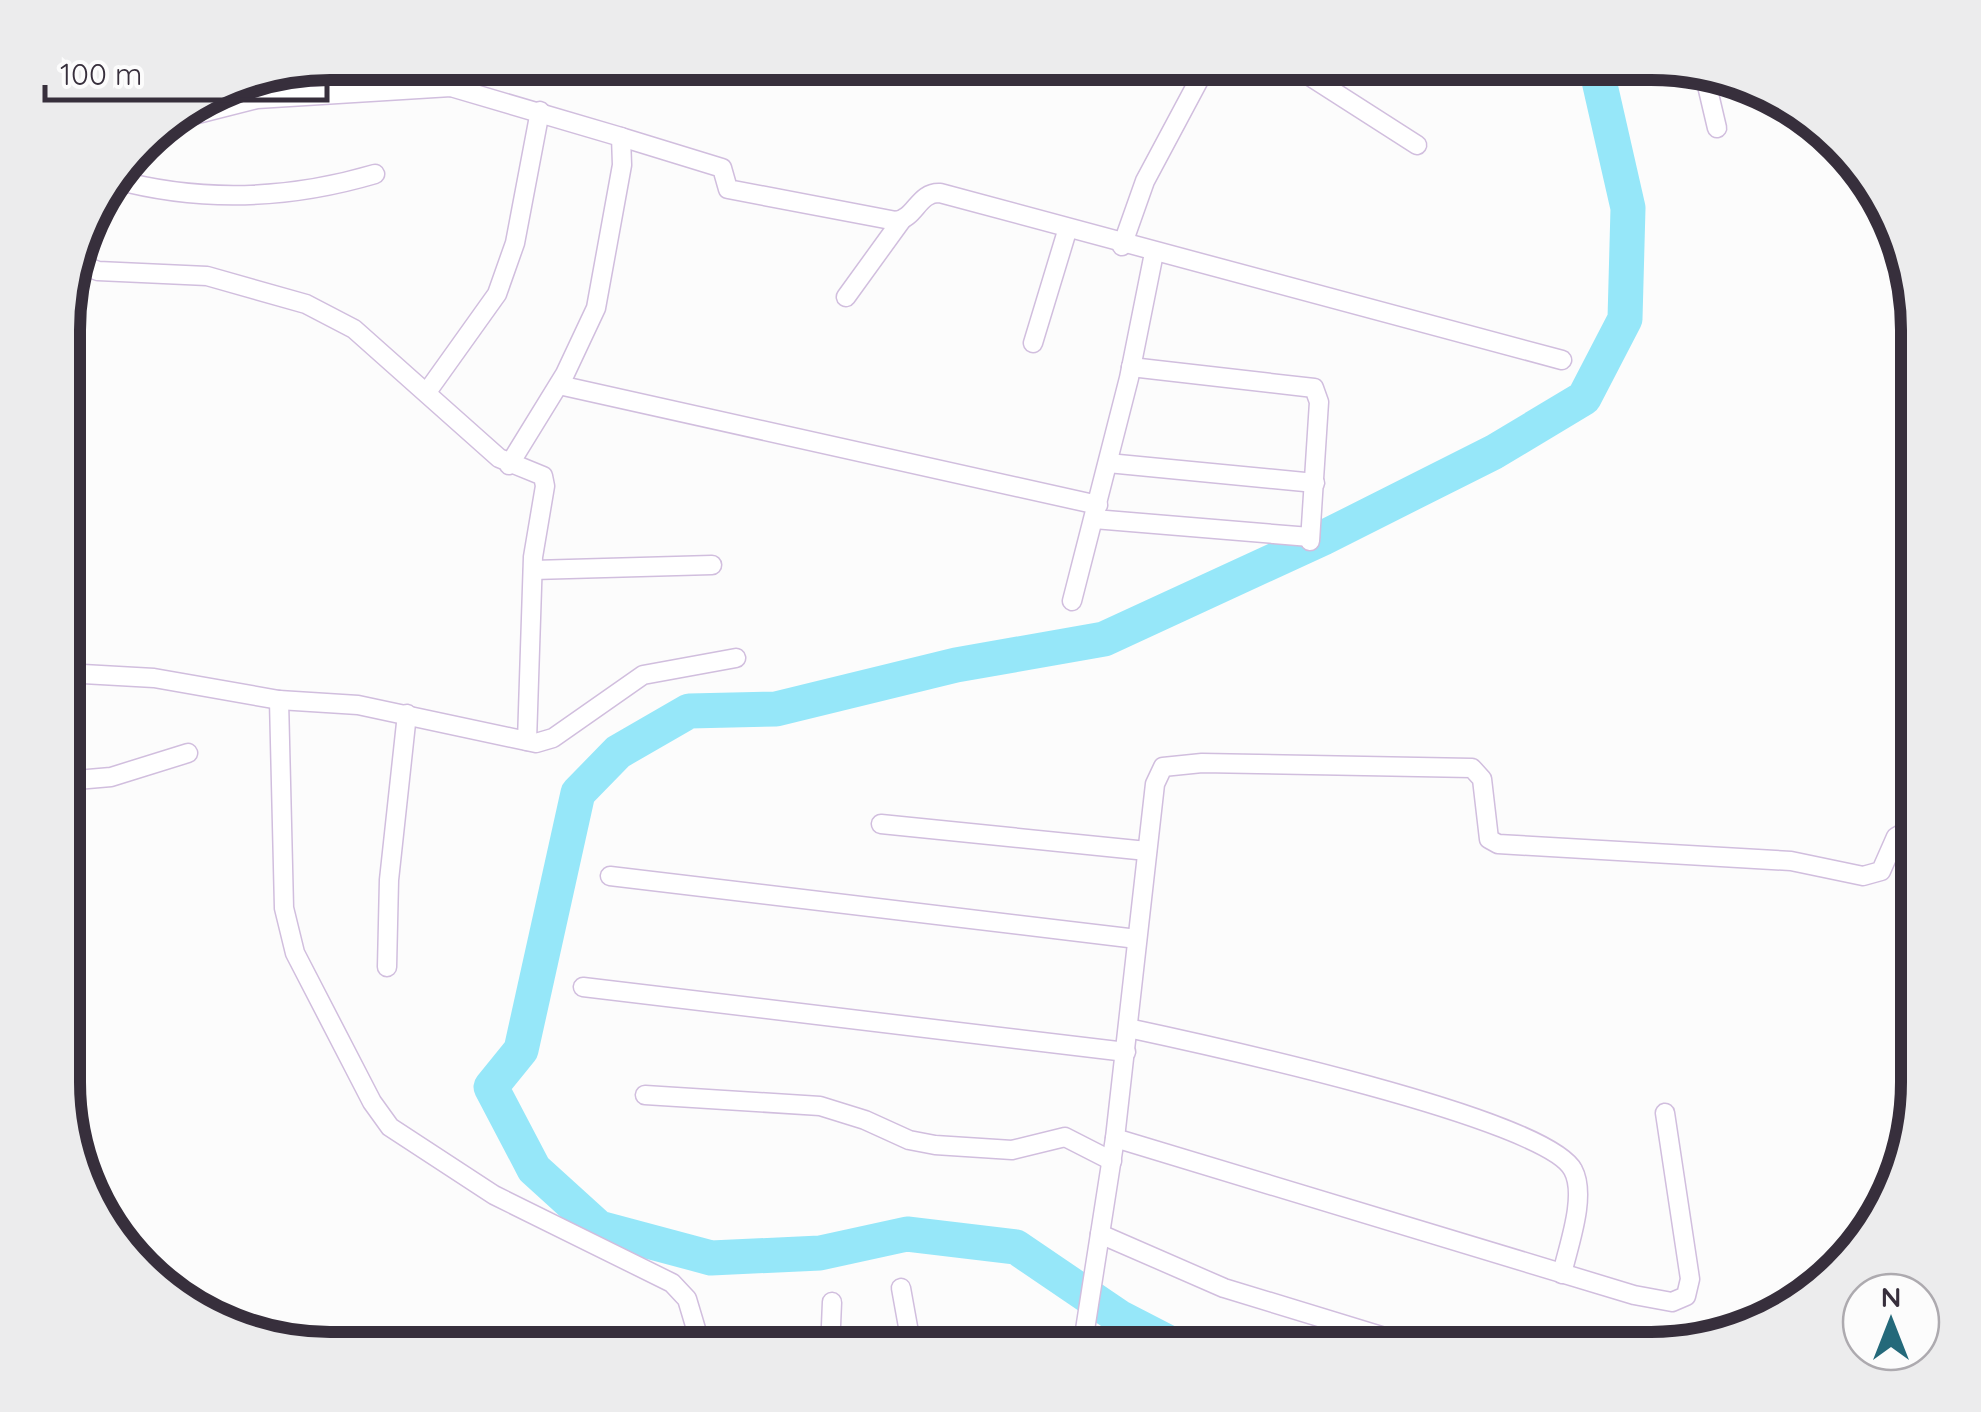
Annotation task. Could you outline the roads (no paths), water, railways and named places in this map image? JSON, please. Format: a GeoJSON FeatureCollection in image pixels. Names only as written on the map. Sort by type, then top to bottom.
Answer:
{"type":"FeatureCollection","features":[{"type":"Feature","properties":{"kind":"street"},"geometry":{"type":"LineString","coordinates":[[451,88],[452,80]]}},
{"type":"Feature","properties":{"kind":"street"},"geometry":{"type":"LineString","coordinates":[[1122,246],[1146,181],[1199,81]]}},
{"type":"Feature","properties":{"kind":"street"},"geometry":{"type":"LineString","coordinates":[[1317,81],[1417,146]]}},
{"type":"Feature","properties":{"kind":"street"},"geometry":{"type":"LineString","coordinates":[[1707,87],[1717,128]]}},
{"type":"Feature","properties":{"kind":"street"},"geometry":{"type":"LineString","coordinates":[[212,110],[257,99],[451,88],[540,111],[722,168],[728,189],[901,221]]}},
{"type":"Feature","properties":{"kind":"street"},"geometry":{"type":"LineString","coordinates":[[427,392],[497,294],[515,243],[540,111]]}},
{"type":"Feature","properties":{"kind":"street"},"geometry":{"type":"LineString","coordinates":[[509,465],[558,385],[596,308],[622,165],[621,137]]}},
{"type":"Feature","properties":{"kind":"street"},"geometry":{"type":"LineString","coordinates":[[128,184],[266,197],[302,194],[375,174]]}},
{"type":"Feature","properties":{"kind":"street"},"geometry":{"type":"LineString","coordinates":[[846,297],[901,221],[934,192],[1122,246],[1562,360]]}},
{"type":"Feature","properties":{"kind":"street"},"geometry":{"type":"LineString","coordinates":[[1034,343],[1067,231]]}},
{"type":"Feature","properties":{"kind":"street"},"geometry":{"type":"LineString","coordinates":[[1072,602],[1131,367],[1154,253]]}},
{"type":"Feature","properties":{"kind":"street"},"geometry":{"type":"LineString","coordinates":[[89,267],[207,276],[306,304],[354,329],[509,465],[540,474],[545,480],[532,570],[528,741]]}},
{"type":"Feature","properties":{"kind":"street"},"geometry":{"type":"LineString","coordinates":[[558,385],[856,448],[1096,512],[1310,539],[1319,402],[1314,388],[1131,367]]}},
{"type":"Feature","properties":{"kind":"street"},"geometry":{"type":"LineString","coordinates":[[1108,463],[1314,483]]}},
{"type":"Feature","properties":{"kind":"street"},"geometry":{"type":"LineString","coordinates":[[532,570],[712,565]]}},
{"type":"Feature","properties":{"kind":"street"},"geometry":{"type":"LineString","coordinates":[[80,674],[154,678],[278,700],[340,703],[528,741],[553,738],[643,675],[669,666],[736,658]]}},
{"type":"Feature","properties":{"kind":"street"},"geometry":{"type":"LineString","coordinates":[[278,700],[284,908],[295,953],[372,1102],[390,1127],[494,1195],[672,1283],[687,1299],[697,1331]]}},
{"type":"Feature","properties":{"kind":"street"},"geometry":{"type":"LineString","coordinates":[[386,968],[388,880],[407,714]]}},
{"type":"Feature","properties":{"kind":"street"},"geometry":{"type":"LineString","coordinates":[[81,780],[111,777],[188,753]]}},
{"type":"Feature","properties":{"kind":"street"},"geometry":{"type":"LineString","coordinates":[[1085,1332],[1115,1138],[1155,784],[1163,767],[1171,764],[1472,768],[1482,778],[1489,839],[1498,844],[1792,861],[1864,876],[1880,871],[1900,835]]}},
{"type":"Feature","properties":{"kind":"street"},"geometry":{"type":"LineString","coordinates":[[881,824],[1147,851]]}},
{"type":"Feature","properties":{"kind":"street"},"geometry":{"type":"LineString","coordinates":[[610,876],[1137,939]]}},
{"type":"Feature","properties":{"kind":"street"},"geometry":{"type":"LineString","coordinates":[[583,987],[1126,1052]]}},
{"type":"Feature","properties":{"kind":"street"},"geometry":{"type":"LineString","coordinates":[[1128,1028],[1340,1076],[1507,1130],[1554,1150],[1571,1165],[1577,1190],[1562,1274]]}},
{"type":"Feature","properties":{"kind":"street"},"geometry":{"type":"LineString","coordinates":[[645,1094],[820,1106],[866,1120],[909,1140],[934,1145],[1012,1150],[1065,1137],[1112,1161]]}},
{"type":"Feature","properties":{"kind":"street"},"geometry":{"type":"LineString","coordinates":[[1115,1138],[1661,1301],[1686,1296],[1690,1279],[1664,1113]]}},
{"type":"Feature","properties":{"kind":"street"},"geometry":{"type":"LineString","coordinates":[[1100,1240],[1224,1288],[1365,1332]]}},
{"type":"Feature","properties":{"kind":"street"},"geometry":{"type":"LineString","coordinates":[[901,1288],[909,1331]]}},
{"type":"Feature","properties":{"kind":"street"},"geometry":{"type":"LineString","coordinates":[[831,1331],[832,1302]]}},
{"type":"Feature","properties":{"kind":"waterway"},"geometry":{"type":"LineString","coordinates":[[1147,1332],[1119,1317],[1016,1247],[907,1234],[820,1253],[711,1258],[599,1228],[534,1169],[491,1087],[521,1050],[578,793],[618,752],[689,711],[776,709],[956,665],[1104,639],[1323,538],[1494,452],[1584,398],[1625,319],[1628,208],[1599,81]]}}]}
